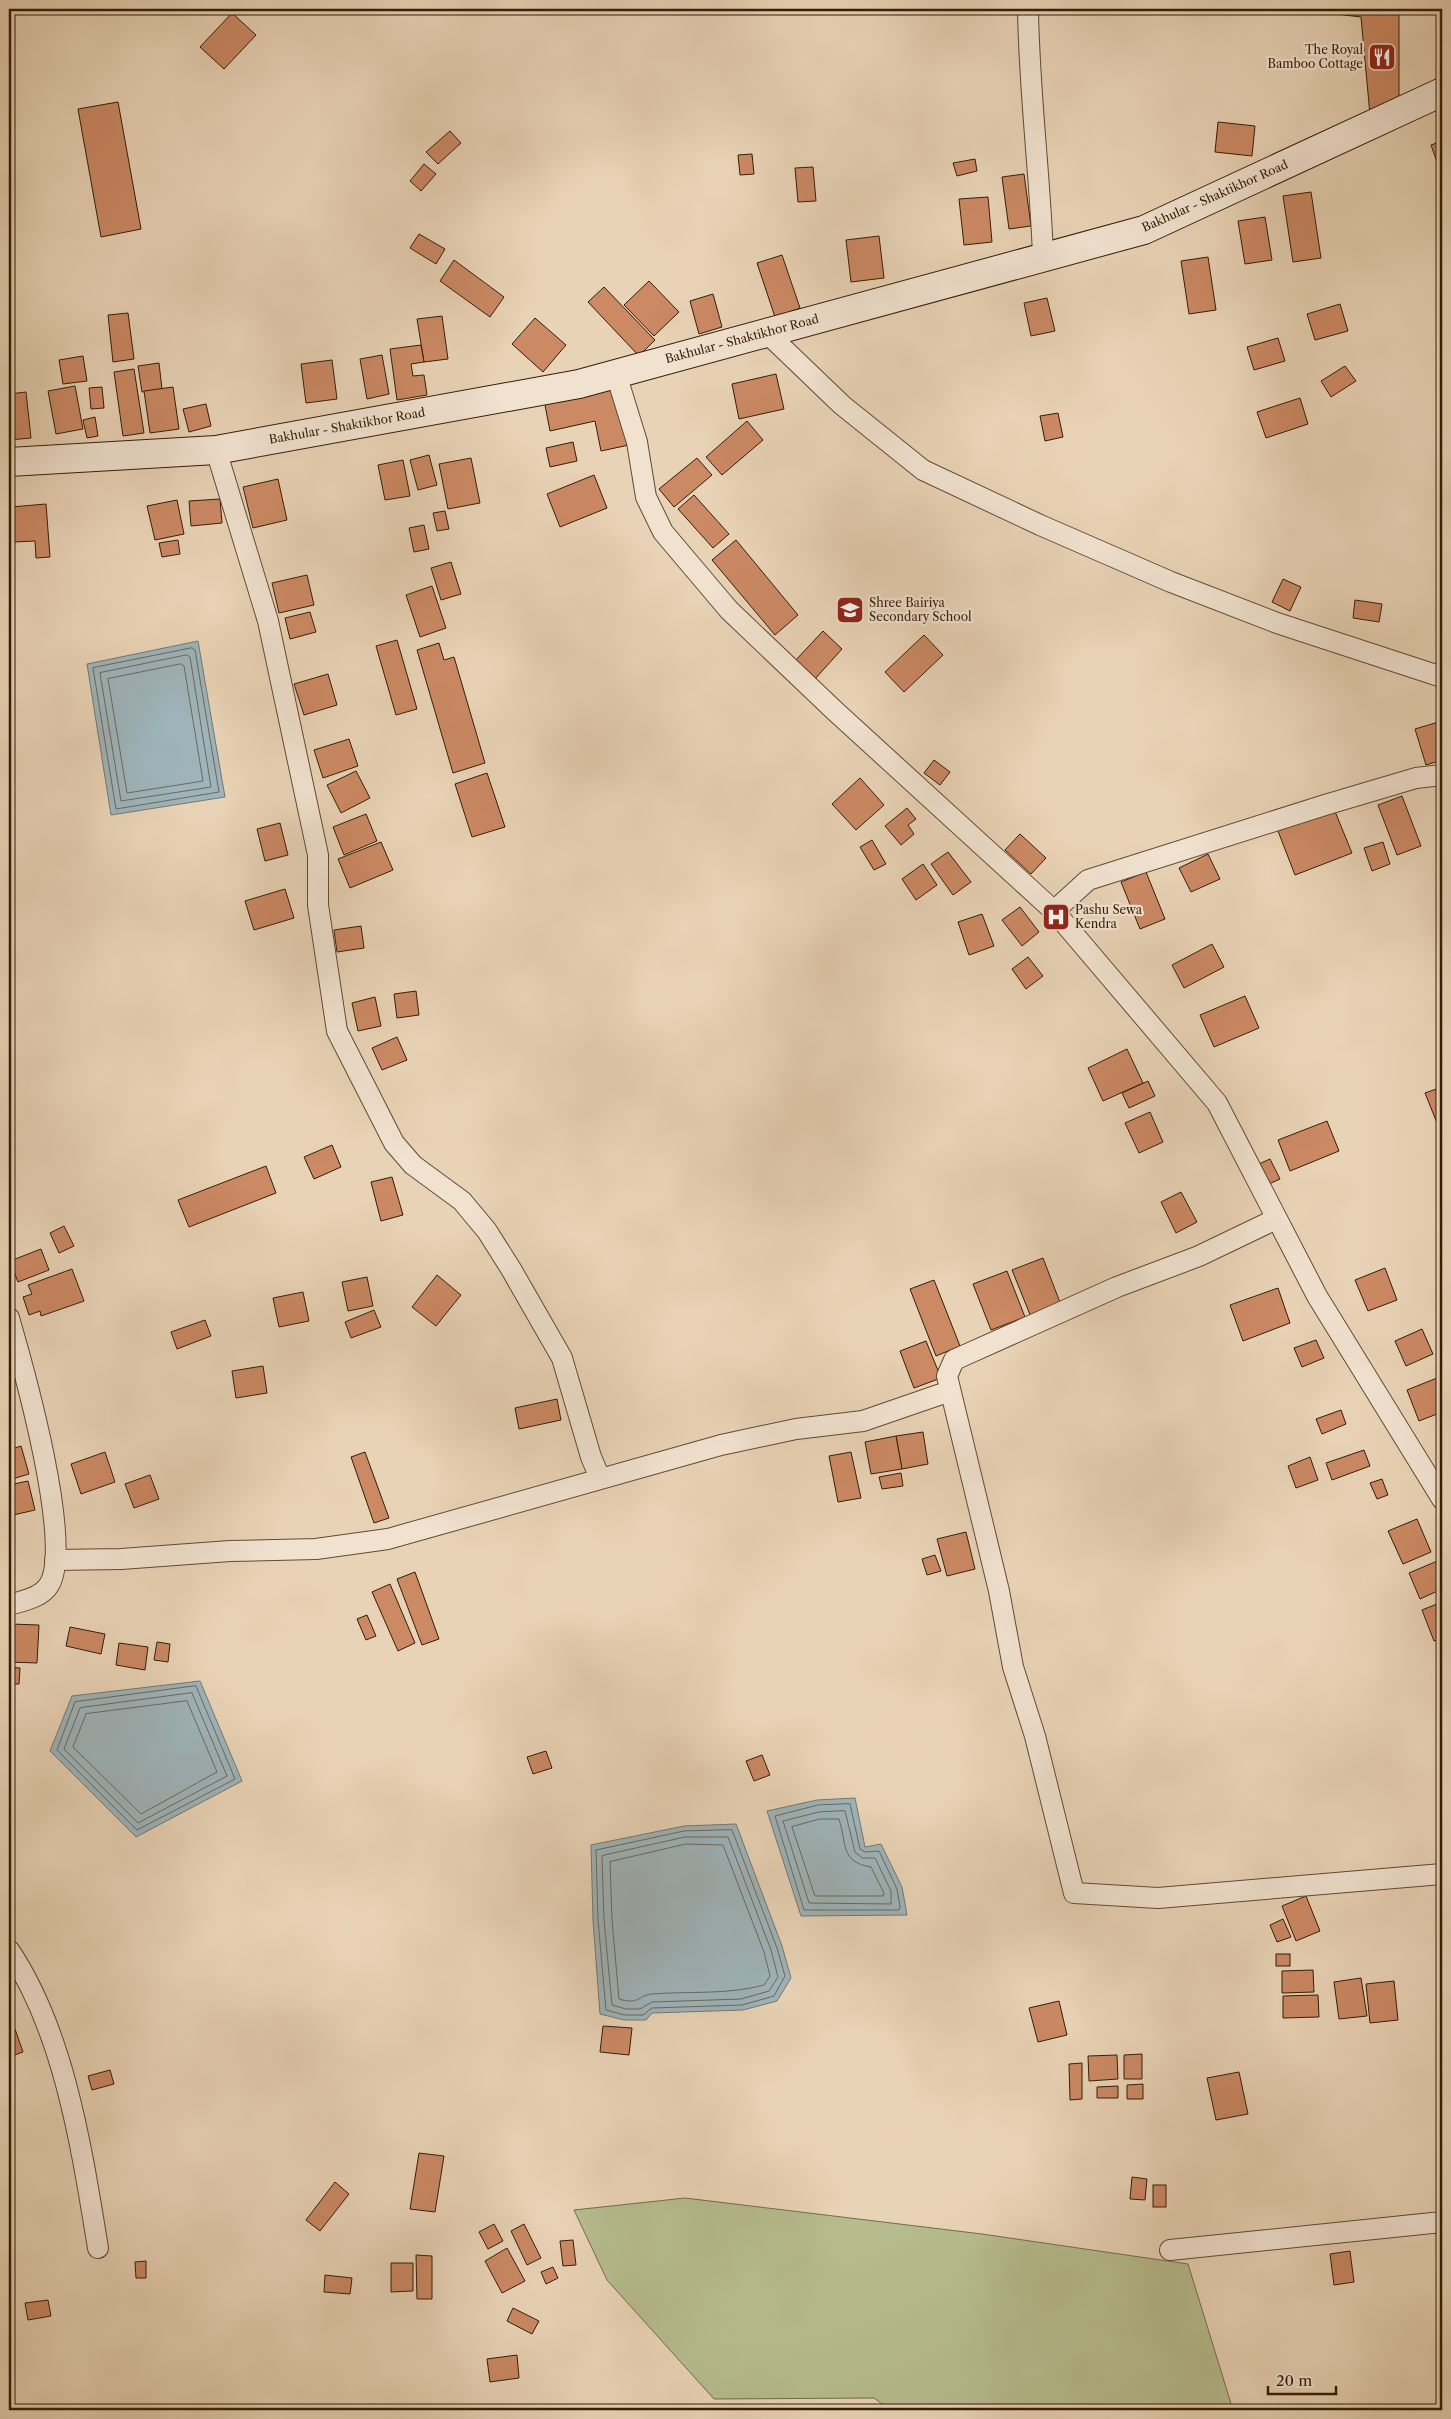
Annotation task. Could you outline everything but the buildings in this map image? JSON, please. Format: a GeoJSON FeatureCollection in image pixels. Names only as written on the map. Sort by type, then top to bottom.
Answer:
{"type":"FeatureCollection","features":[{"type":"Feature","properties":{"kind":"street"},"geometry":{"type":"LineString","coordinates":[[1028,9],[1043,256]]}},
{"type":"Feature","properties":{"kind":"street","name":"Bakhular - Shaktikhor Road"},"geometry":{"type":"LineString","coordinates":[[9,462],[216,450],[579,384],[1144,230],[1442,92]]}},
{"type":"Feature","properties":{"kind":"street"},"geometry":{"type":"LineString","coordinates":[[767,333],[842,405],[923,470],[1040,525],[1171,582],[1277,622],[1442,677]]}},
{"type":"Feature","properties":{"kind":"street"},"geometry":{"type":"LineString","coordinates":[[616,374],[637,442],[646,497],[662,532],[729,610],[835,711],[1054,911],[1217,1103],[1276,1219],[1318,1296],[1442,1499]]}},
{"type":"Feature","properties":{"kind":"street"},"geometry":{"type":"LineString","coordinates":[[216,450],[268,621],[318,855],[318,905],[337,1031],[394,1143],[414,1165],[462,1201],[487,1231],[511,1269],[562,1358],[591,1457],[600,1478]]}},
{"type":"Feature","properties":{"kind":"street"},"geometry":{"type":"LineString","coordinates":[[1054,911],[1088,880],[1416,778],[1442,775]]}},
{"type":"Feature","properties":{"kind":"street"},"geometry":{"type":"LineString","coordinates":[[1276,1219],[1199,1256],[1117,1287],[954,1360],[947,1376],[999,1591],[1013,1667],[1035,1736],[1074,1894],[1158,1898],[1442,1874]]}},
{"type":"Feature","properties":{"kind":"street"},"geometry":{"type":"LineString","coordinates":[[9,1318],[24,1369],[50,1489],[55,1538],[54,1571],[48,1586],[33,1598],[9,1605]]}},
{"type":"Feature","properties":{"kind":"street"},"geometry":{"type":"LineString","coordinates":[[55,1560],[121,1559],[230,1551],[316,1549],[379,1540],[530,1500],[600,1478],[720,1445],[796,1429],[863,1421],[950,1391]]}},
{"type":"Feature","properties":{"kind":"street"},"geometry":{"type":"LineString","coordinates":[[9,1950],[20,1967],[41,2011],[66,2088],[82,2154],[98,2248]]}},
{"type":"Feature","properties":{"kind":"street"},"geometry":{"type":"LineString","coordinates":[[1170,2250],[1442,2222]]}},
{"type":"Feature","properties":{"kind":"green space"},"geometry":{"type":"Polygon","coordinates":[[[685,2198],[982,2234],[1188,2264],[1233,2410],[890,2410],[874,2398],[714,2399],[607,2280],[574,2210],[685,2198]]]}},
{"type":"Feature","properties":{"kind":"water"},"geometry":{"type":"Polygon","coordinates":[[[198,641],[225,797],[111,815],[87,664],[198,641]]]}},
{"type":"Feature","properties":{"kind":"water"},"geometry":{"type":"Polygon","coordinates":[[[200,1681],[242,1781],[136,1837],[50,1751],[72,1696],[200,1681]]]}},
{"type":"Feature","properties":{"kind":"water"},"geometry":{"type":"Polygon","coordinates":[[[855,1798],[865,1847],[881,1844],[902,1887],[907,1915],[801,1916],[767,1811],[817,1800],[855,1798]]]}},
{"type":"Feature","properties":{"kind":"water"},"geometry":{"type":"Polygon","coordinates":[[[736,1824],[782,1946],[791,1978],[777,2001],[743,2010],[652,2013],[646,2020],[624,2020],[600,2014],[593,1921],[591,1845],[684,1826],[736,1824]]]}},
{"type":"Feature","properties":{"kind":"place","name":"The Royal Bamboo Cottage"},"geometry":{"type":"Point","coordinates":[1382,57]}},
{"type":"Feature","properties":{"kind":"place","name":"Shree Bairiya Secondary School"},"geometry":{"type":"Point","coordinates":[850,610]}},
{"type":"Feature","properties":{"kind":"place","name":"Pashu Sewa Kendra"},"geometry":{"type":"Point","coordinates":[1056,917]}}]}
